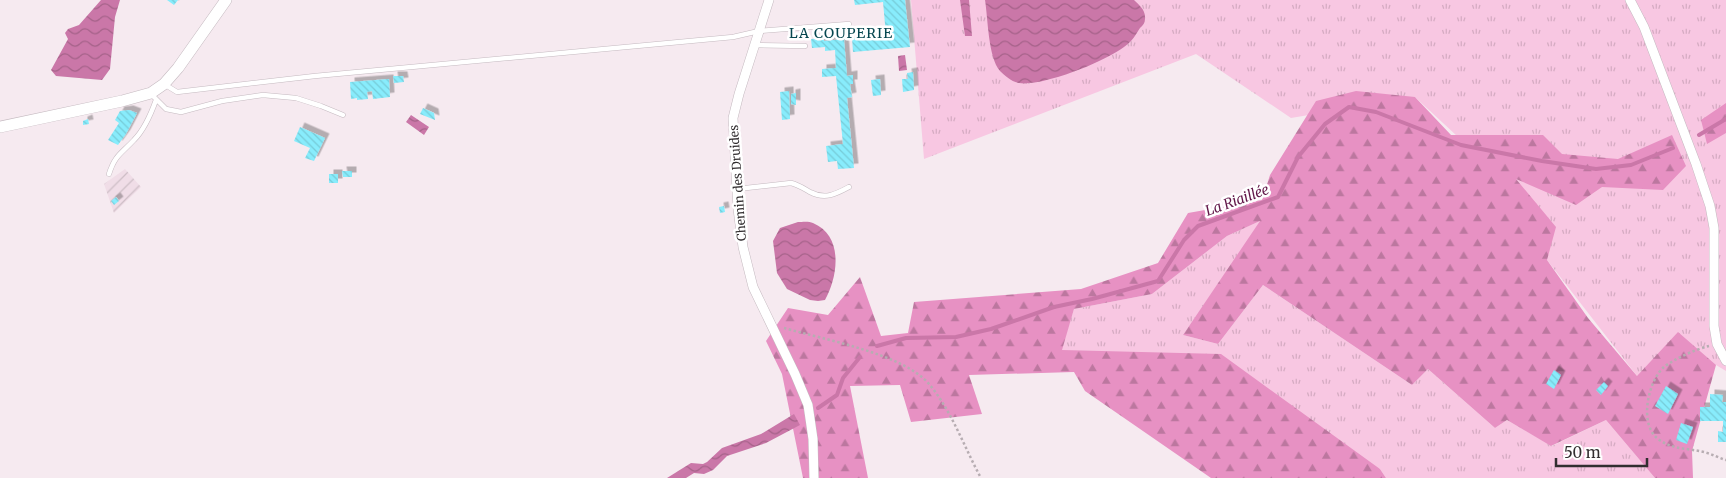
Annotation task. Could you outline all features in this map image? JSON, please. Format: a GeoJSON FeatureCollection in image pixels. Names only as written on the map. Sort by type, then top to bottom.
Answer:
{"type":"FeatureCollection","features":[{"type":"Feature","properties":{"kind":"street"},"geometry":{"type":"LineString","coordinates":[[0,127],[154,96],[196,44],[226,0]]}},
{"type":"Feature","properties":{"kind":"street","name":"Chemin des Druides"},"geometry":{"type":"LineString","coordinates":[[769,0],[739,94],[734,118],[737,189],[743,247],[753,287],[808,405],[813,440],[814,478]]}},
{"type":"Feature","properties":{"kind":"street"},"geometry":{"type":"LineString","coordinates":[[1630,0],[1644,28],[1693,155],[1710,206],[1714,228],[1714,326],[1717,344],[1726,361]]}},
{"type":"Feature","properties":{"kind":"lane"},"geometry":{"type":"LineString","coordinates":[[164,84],[177,92],[315,76],[733,37],[759,31],[849,24]]}},
{"type":"Feature","properties":{"kind":"lane"},"geometry":{"type":"LineString","coordinates":[[755,45],[805,46]]}},
{"type":"Feature","properties":{"kind":"lane"},"geometry":{"type":"LineString","coordinates":[[154,96],[166,109],[181,112],[222,100],[263,95],[296,98],[342,115]]}},
{"type":"Feature","properties":{"kind":"lane"},"geometry":{"type":"LineString","coordinates":[[109,174],[116,157],[135,140],[151,116],[154,96]]}},
{"type":"Feature","properties":{"kind":"lane"},"geometry":{"type":"LineString","coordinates":[[737,189],[791,183],[822,196],[834,195],[849,186]]}},
{"type":"Feature","properties":{"kind":"path"},"geometry":{"type":"LineString","coordinates":[[771,324],[849,344],[908,367],[928,382],[940,398],[981,478]]}},
{"type":"Feature","properties":{"kind":"path"},"geometry":{"type":"LineString","coordinates":[[1717,344],[1696,349],[1664,368],[1653,383],[1647,406],[1649,427],[1657,438],[1679,449],[1704,452],[1726,460]]}},
{"type":"Feature","properties":{"kind":"shaded area"},"geometry":{"type":"Polygon","coordinates":[[[125,169],[141,187],[114,213],[104,184],[125,169]]]}},
{"type":"Feature","properties":{"kind":"green space"},"geometry":{"type":"Polygon","coordinates":[[[911,0],[1726,0],[1726,371],[1716,365],[1637,376],[1547,260],[1514,189],[1415,97],[1291,118],[1196,54],[924,159],[911,0]]]}},
{"type":"Feature","properties":{"kind":"green space"},"geometry":{"type":"Polygon","coordinates":[[[1356,91],[1415,97],[1451,135],[1543,135],[1562,154],[1618,159],[1672,135],[1686,166],[1663,190],[1602,187],[1576,205],[1516,179],[1556,227],[1547,260],[1588,318],[1637,376],[1678,332],[1716,365],[1692,451],[1693,478],[1655,478],[1606,420],[1551,446],[1507,420],[1495,428],[1428,369],[1412,385],[1263,285],[1218,344],[1183,335],[1260,221],[1227,236],[1152,294],[1074,309],[1062,350],[1221,354],[1380,469],[1386,478],[1211,478],[1085,391],[1074,372],[969,375],[982,414],[911,422],[900,385],[850,386],[868,478],[803,478],[782,374],[766,341],[788,308],[828,315],[860,277],[881,336],[908,333],[914,302],[1081,289],[1158,263],[1188,213],[1262,200],[1270,175],[1316,101],[1356,91]]]}},
{"type":"Feature","properties":{"kind":"green space"},"geometry":{"type":"Polygon","coordinates":[[[1726,103],[1726,133],[1707,144],[1701,120],[1726,103]]]}},
{"type":"Feature","properties":{"kind":"green space"},"geometry":{"type":"Polygon","coordinates":[[[1262,220],[1183,335],[1218,344],[1263,285],[1412,385],[1428,369],[1495,428],[1507,420],[1552,446],[1606,420],[1655,478],[1386,478],[1380,469],[1061,350],[1074,309],[1152,294],[1227,236],[1262,220]]]}},
{"type":"Feature","properties":{"kind":"water"},"geometry":{"type":"Polygon","coordinates":[[[101,0],[120,0],[115,17],[110,69],[102,80],[56,76],[51,70],[68,39],[65,33],[68,29],[79,25],[101,0]]]}},
{"type":"Feature","properties":{"kind":"water"},"geometry":{"type":"Polygon","coordinates":[[[960,0],[969,0],[972,36],[965,36],[960,0]]]}},
{"type":"Feature","properties":{"kind":"water"},"geometry":{"type":"Polygon","coordinates":[[[985,0],[1134,0],[1143,10],[1145,20],[1134,38],[1110,56],[1061,76],[1044,81],[1019,83],[1006,76],[996,65],[989,37],[985,0]]]}},
{"type":"Feature","properties":{"kind":"water"},"geometry":{"type":"Polygon","coordinates":[[[905,55],[907,70],[899,71],[898,56],[905,55]]]}},
{"type":"Feature","properties":{"kind":"water"},"geometry":{"type":"Polygon","coordinates":[[[411,115],[429,127],[424,135],[406,122],[411,115]]]}},
{"type":"Feature","properties":{"kind":"water"},"geometry":{"type":"Polygon","coordinates":[[[798,222],[811,222],[823,229],[830,237],[834,247],[835,269],[825,300],[810,300],[787,289],[777,273],[773,241],[780,228],[798,222]]]}},
{"type":"Feature","properties":{"kind":"water"},"geometry":{"type":"Polygon","coordinates":[[[794,414],[800,425],[766,443],[727,456],[713,470],[704,474],[694,473],[686,478],[667,478],[691,463],[703,464],[707,462],[722,448],[761,434],[794,414]]]}},
{"type":"Feature","properties":{"kind":"building"},"geometry":{"type":"Polygon","coordinates":[[[167,0],[178,0],[174,5],[167,0]]]}},
{"type":"Feature","properties":{"kind":"building"},"geometry":{"type":"Polygon","coordinates":[[[854,0],[905,0],[910,47],[853,52],[852,38],[886,35],[883,2],[855,5],[854,0]]]}},
{"type":"Feature","properties":{"kind":"building"},"geometry":{"type":"Polygon","coordinates":[[[824,38],[824,41],[844,39],[847,76],[853,75],[853,84],[850,84],[852,97],[847,98],[854,168],[838,169],[837,161],[828,162],[826,146],[843,144],[836,76],[822,77],[822,69],[836,68],[835,50],[825,51],[825,47],[812,48],[811,39],[824,38]]]}},
{"type":"Feature","properties":{"kind":"building"},"geometry":{"type":"Polygon","coordinates":[[[913,72],[914,90],[903,92],[902,79],[908,79],[907,73],[913,72]]]}},
{"type":"Feature","properties":{"kind":"building"},"geometry":{"type":"Polygon","coordinates":[[[393,76],[403,76],[404,82],[394,83],[393,76]]]}},
{"type":"Feature","properties":{"kind":"building"},"geometry":{"type":"Polygon","coordinates":[[[389,79],[390,97],[373,99],[372,91],[367,92],[368,99],[351,99],[350,82],[389,79]]]}},
{"type":"Feature","properties":{"kind":"building"},"geometry":{"type":"Polygon","coordinates":[[[880,79],[881,95],[873,96],[871,80],[880,79]]]}},
{"type":"Feature","properties":{"kind":"building"},"geometry":{"type":"Polygon","coordinates":[[[789,91],[790,119],[782,120],[780,92],[789,91]]]}},
{"type":"Feature","properties":{"kind":"building"},"geometry":{"type":"Polygon","coordinates":[[[796,93],[796,105],[791,104],[791,94],[796,93]]]}},
{"type":"Feature","properties":{"kind":"building"},"geometry":{"type":"Polygon","coordinates":[[[423,108],[434,113],[435,120],[420,114],[423,108]]]}},
{"type":"Feature","properties":{"kind":"building"},"geometry":{"type":"Polygon","coordinates":[[[129,110],[137,113],[118,145],[108,140],[119,123],[115,120],[120,111],[129,110]]]}},
{"type":"Feature","properties":{"kind":"building"},"geometry":{"type":"Polygon","coordinates":[[[88,119],[89,124],[83,125],[83,121],[88,119]]]}},
{"type":"Feature","properties":{"kind":"building"},"geometry":{"type":"Polygon","coordinates":[[[300,127],[325,138],[314,161],[305,158],[310,148],[294,141],[300,127]]]}},
{"type":"Feature","properties":{"kind":"building"},"geometry":{"type":"Polygon","coordinates":[[[342,171],[352,171],[352,177],[343,177],[342,171]]]}},
{"type":"Feature","properties":{"kind":"building"},"geometry":{"type":"Polygon","coordinates":[[[329,174],[338,174],[338,183],[329,183],[329,174]]]}},
{"type":"Feature","properties":{"kind":"building"},"geometry":{"type":"Polygon","coordinates":[[[116,197],[119,201],[114,205],[111,201],[116,197]]]}},
{"type":"Feature","properties":{"kind":"building"},"geometry":{"type":"Polygon","coordinates":[[[724,206],[725,212],[720,213],[719,207],[724,206]]]}},
{"type":"Feature","properties":{"kind":"building"},"geometry":{"type":"Polygon","coordinates":[[[1554,370],[1561,375],[1554,389],[1546,384],[1554,370]]]}},
{"type":"Feature","properties":{"kind":"building"},"geometry":{"type":"Polygon","coordinates":[[[1604,382],[1608,386],[1601,395],[1596,390],[1604,382]]]}},
{"type":"Feature","properties":{"kind":"building"},"geometry":{"type":"Polygon","coordinates":[[[1666,386],[1678,394],[1668,414],[1655,406],[1666,386]]]}},
{"type":"Feature","properties":{"kind":"building"},"geometry":{"type":"Polygon","coordinates":[[[1710,394],[1723,395],[1722,402],[1726,402],[1726,442],[1718,442],[1718,431],[1723,432],[1723,421],[1700,421],[1700,407],[1710,407],[1710,394]]]}},
{"type":"Feature","properties":{"kind":"building"},"geometry":{"type":"Polygon","coordinates":[[[1681,423],[1693,427],[1687,444],[1676,440],[1681,423]]]}},
{"type":"Feature","properties":{"kind":"waterway","name":"La Riaillée"},"geometry":{"type":"LineString","coordinates":[[877,346],[906,338],[956,337],[991,329],[1054,307],[1158,281],[1184,240],[1198,226],[1278,197],[1298,157],[1325,124],[1349,107],[1376,112],[1461,145],[1542,161],[1596,169],[1631,165],[1673,148]]}},
{"type":"Feature","properties":{"kind":"waterway","name":"La Riaillée"},"geometry":{"type":"LineString","coordinates":[[1699,135],[1726,119]]}},
{"type":"Feature","properties":{"kind":"waterway","name":"La Riaillée"},"geometry":{"type":"LineString","coordinates":[[818,408],[837,395],[843,378],[860,357]]}},
{"type":"Feature","properties":{"kind":"district","name":"LA COUPERIE"},"geometry":{"type":"Point","coordinates":[841,33]}}]}
